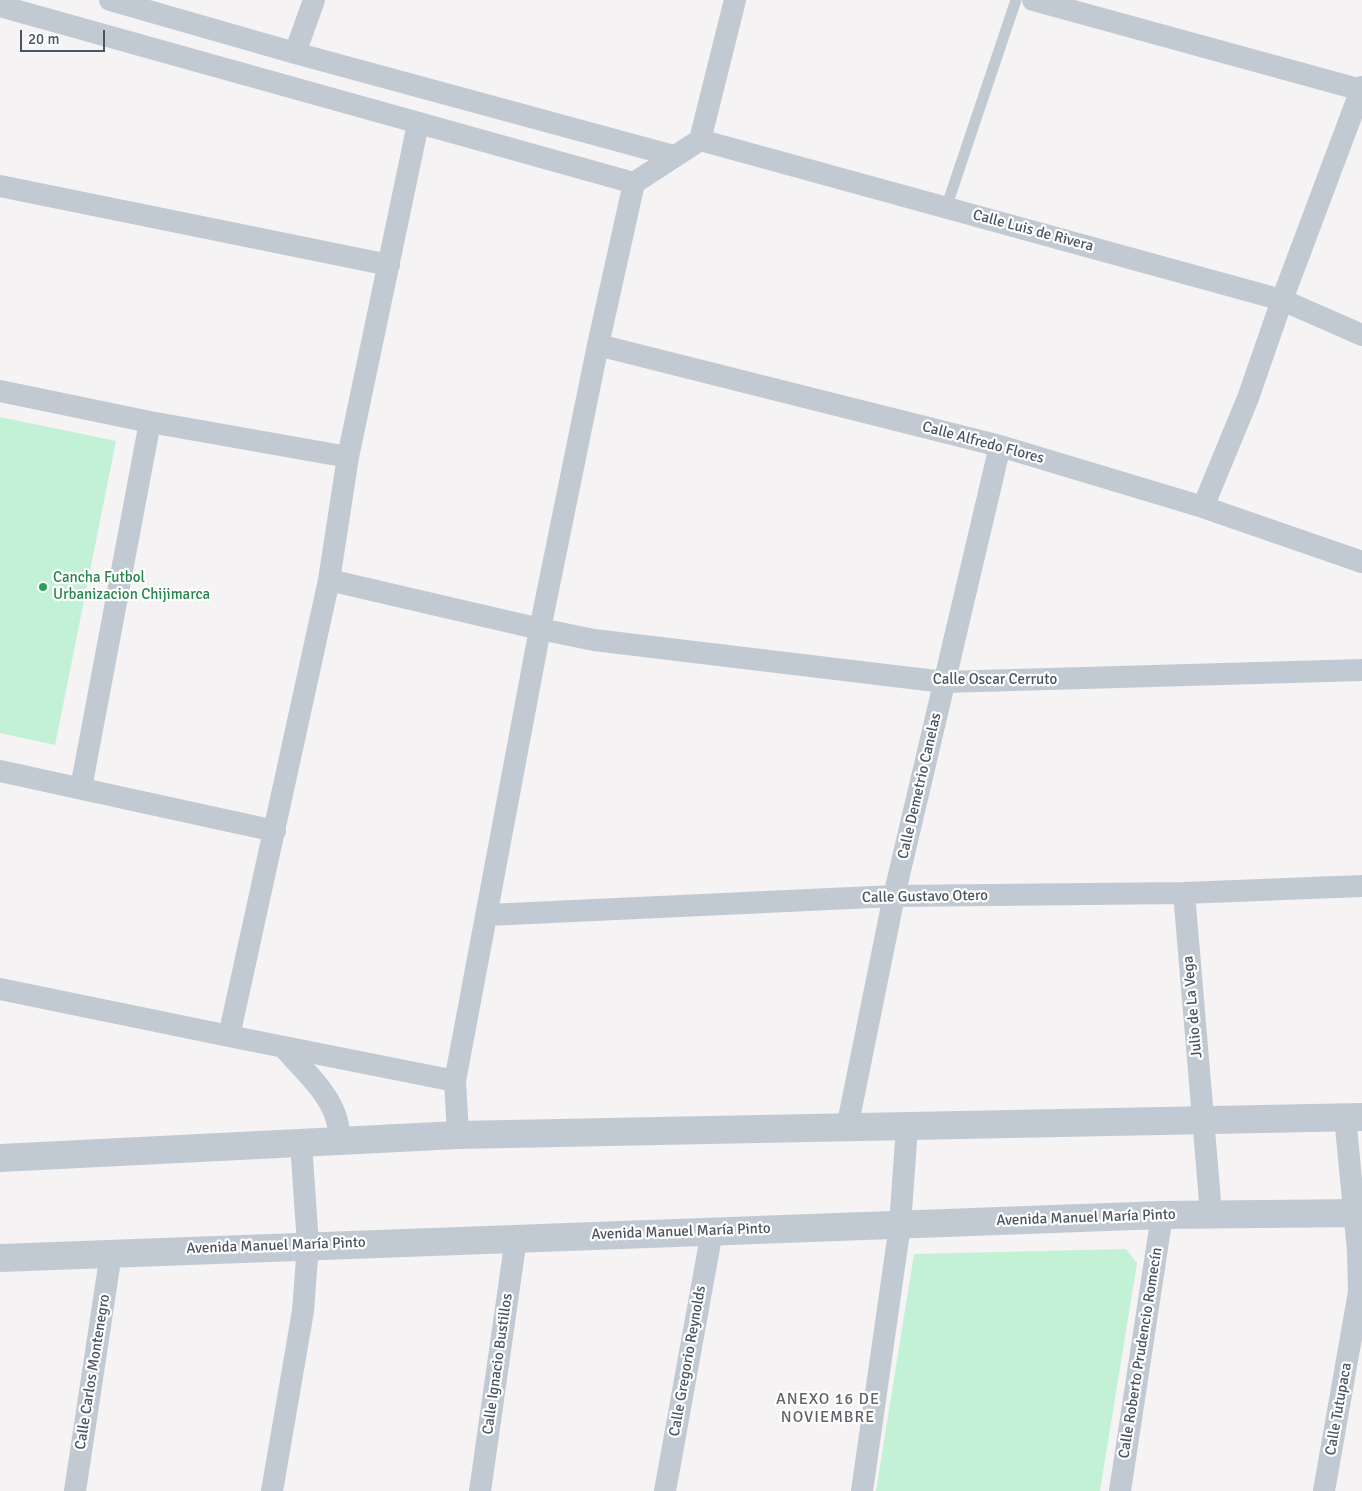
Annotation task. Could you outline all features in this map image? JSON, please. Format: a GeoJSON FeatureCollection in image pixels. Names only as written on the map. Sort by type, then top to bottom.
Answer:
{"type":"FeatureCollection","features":[{"type":"Feature","properties":{"kind":"street"},"geometry":{"type":"LineString","coordinates":[[110,0],[674,156]]}},
{"type":"Feature","properties":{"kind":"street"},"geometry":{"type":"LineString","coordinates":[[296,53],[314,0]]}},
{"type":"Feature","properties":{"kind":"street"},"geometry":{"type":"LineString","coordinates":[[458,1135],[456,1081],[540,630],[598,345],[634,183],[700,140],[735,0]]}},
{"type":"Feature","properties":{"kind":"street"},"geometry":{"type":"LineString","coordinates":[[1033,0],[1361,88],[1357,117],[1282,300],[1248,398],[1203,507]]}},
{"type":"Feature","properties":{"kind":"street"},"geometry":{"type":"LineString","coordinates":[[0,6],[285,84],[418,124],[634,183]]}},
{"type":"Feature","properties":{"kind":"street"},"geometry":{"type":"LineString","coordinates":[[229,1036],[330,580],[348,457],[418,124]]}},
{"type":"Feature","properties":{"kind":"street","name":"Calle Luis de Rivera"},"geometry":{"type":"LineString","coordinates":[[700,140],[1282,300],[1362,335]]}},
{"type":"Feature","properties":{"kind":"street"},"geometry":{"type":"LineString","coordinates":[[0,186],[389,265]]}},
{"type":"Feature","properties":{"kind":"street","name":"Calle Alfredo Flores"},"geometry":{"type":"LineString","coordinates":[[598,345],[1000,446],[1203,507],[1362,562]]}},
{"type":"Feature","properties":{"kind":"street"},"geometry":{"type":"LineString","coordinates":[[0,391],[150,422],[348,457]]}},
{"type":"Feature","properties":{"kind":"street"},"geometry":{"type":"LineString","coordinates":[[81,788],[150,422]]}},
{"type":"Feature","properties":{"kind":"street","name":"Calle Demetrio Canelas"},"geometry":{"type":"LineString","coordinates":[[847,1128],[894,896],[1000,446]]}},
{"type":"Feature","properties":{"kind":"street","name":"Calle Oscar Cerruto"},"geometry":{"type":"LineString","coordinates":[[330,580],[540,630],[594,640],[944,682],[1362,670]]}},
{"type":"Feature","properties":{"kind":"street"},"geometry":{"type":"LineString","coordinates":[[0,771],[275,830]]}},
{"type":"Feature","properties":{"kind":"street","name":"Calle Gustavo Otero"},"geometry":{"type":"LineString","coordinates":[[488,915],[894,896],[1184,893],[1362,886]]}},
{"type":"Feature","properties":{"kind":"street","name":"Julio de La Vega"},"geometry":{"type":"LineString","coordinates":[[1184,893],[1211,1213]]}},
{"type":"Feature","properties":{"kind":"street"},"geometry":{"type":"LineString","coordinates":[[0,989],[456,1081]]}},
{"type":"Feature","properties":{"kind":"street"},"geometry":{"type":"LineString","coordinates":[[283,1047],[318,1086],[332,1107],[337,1121],[340,1141]]}},
{"type":"Feature","properties":{"kind":"street"},"geometry":{"type":"LineString","coordinates":[[0,1158],[458,1135],[1353,1117]]}},
{"type":"Feature","properties":{"kind":"street","name":"Calle Tutupaca"},"geometry":{"type":"LineString","coordinates":[[1324,1491],[1359,1292],[1360,1252],[1353,1117]]}},
{"type":"Feature","properties":{"kind":"street"},"geometry":{"type":"LineString","coordinates":[[862,1491],[900,1225],[907,1127]]}},
{"type":"Feature","properties":{"kind":"street"},"geometry":{"type":"LineString","coordinates":[[272,1491],[303,1311],[308,1245],[301,1143]]}},
{"type":"Feature","properties":{"kind":"street","name":"Avenida Manuel María Pinto"},"geometry":{"type":"LineString","coordinates":[[0,1258],[111,1252],[1211,1213],[1358,1213]]}},
{"type":"Feature","properties":{"kind":"street","name":"Calle Roberto Prudencio Romecín"},"geometry":{"type":"LineString","coordinates":[[1120,1491],[1162,1215]]}},
{"type":"Feature","properties":{"kind":"street","name":"Calle Gregorio Reynolds"},"geometry":{"type":"LineString","coordinates":[[665,1491],[712,1231]]}},
{"type":"Feature","properties":{"kind":"street","name":"Calle Ignacio Bustillos"},"geometry":{"type":"LineString","coordinates":[[480,1491],[516,1238]]}},
{"type":"Feature","properties":{"kind":"street","name":"Calle Carlos Montenegro"},"geometry":{"type":"LineString","coordinates":[[75,1491],[111,1252]]}},
{"type":"Feature","properties":{"kind":"lane"},"geometry":{"type":"LineString","coordinates":[[946,208],[1016,0]]}},
{"type":"Feature","properties":{"kind":"green space","name":"Cancha Futbol Urbanizacion Chijimarca"},"geometry":{"type":"Polygon","coordinates":[[[0,417],[116,441],[55,745],[0,733],[0,417]]]}},
{"type":"Feature","properties":{"kind":"green space"},"geometry":{"type":"Polygon","coordinates":[[[1126,1249],[1137,1263],[1100,1491],[876,1491],[914,1254],[1126,1249]]]}},
{"type":"Feature","properties":{"kind":"place","name":"Cancha Futbol Urbanizacion Chijimarca"},"geometry":{"type":"Point","coordinates":[43,587]}},
{"type":"Feature","properties":{"kind":"district","name":"ANEXO 16 DE NOVIEMBRE"},"geometry":{"type":"Point","coordinates":[828,1409]}}]}
